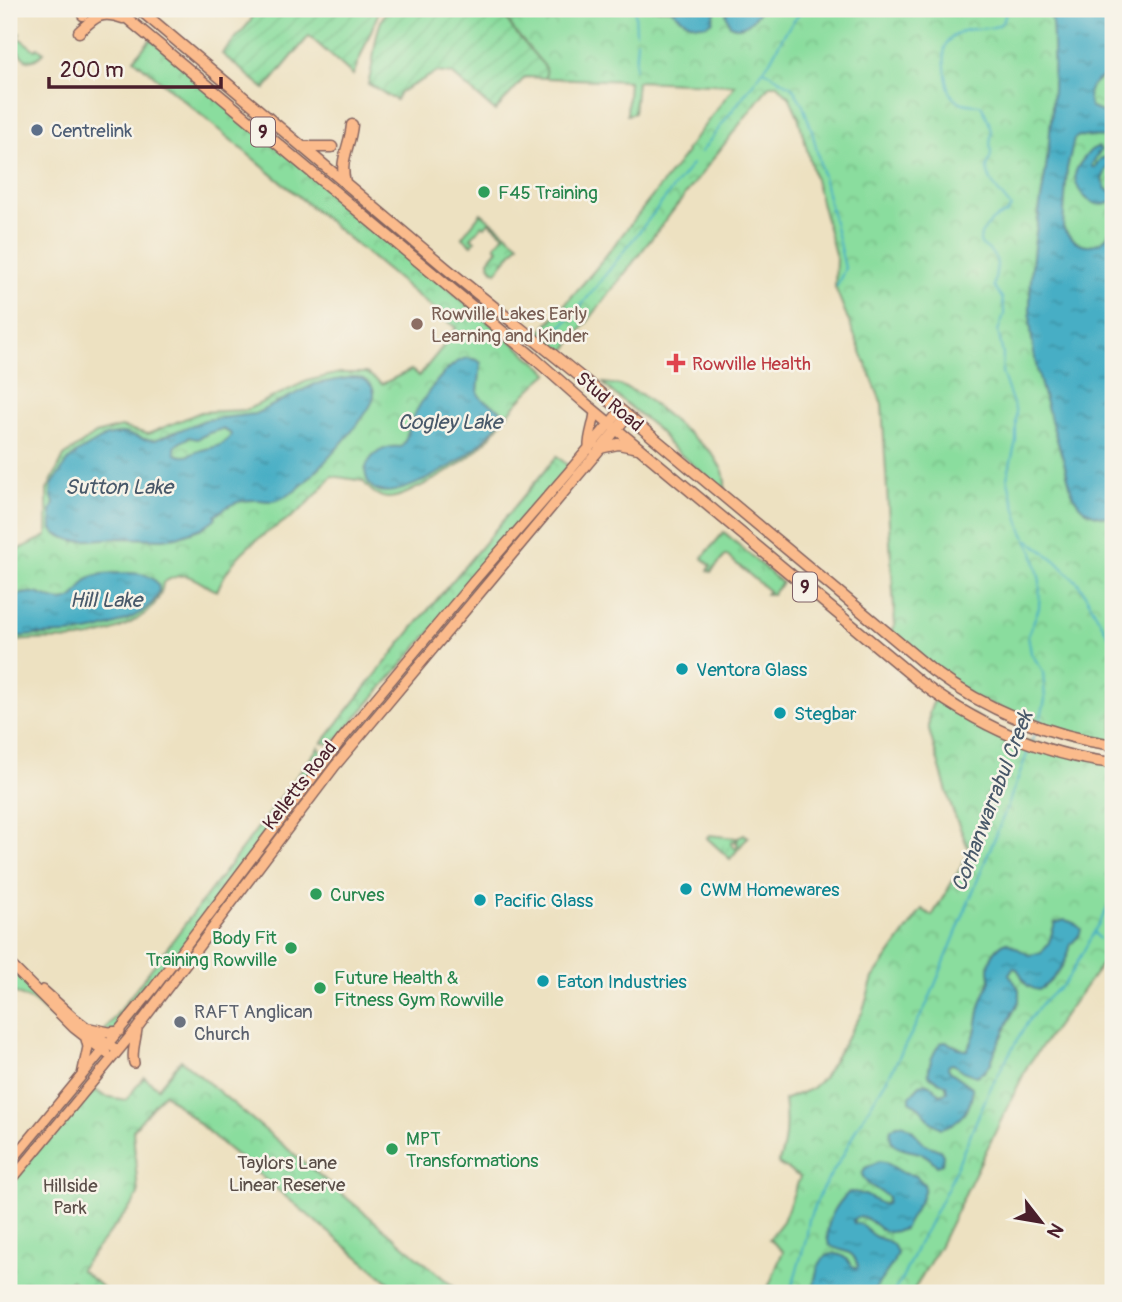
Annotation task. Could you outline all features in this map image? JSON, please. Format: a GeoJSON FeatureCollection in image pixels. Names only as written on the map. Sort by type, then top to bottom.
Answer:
{"type":"FeatureCollection","features":[{"type":"Feature","properties":{"kind":"highway","name":"Stud Road"},"geometry":{"type":"LineString","coordinates":[[116,9],[921,683],[962,711],[1013,737],[1065,755],[1113,763]]}},
{"type":"Feature","properties":{"kind":"highway","name":"Stud Road"},"geometry":{"type":"LineString","coordinates":[[139,9],[447,269],[933,671],[974,697],[1041,728],[1113,746]]}},
{"type":"Feature","properties":{"kind":"highway"},"geometry":{"type":"LineString","coordinates":[[79,32],[100,15],[112,14],[130,20]]}},
{"type":"Feature","properties":{"kind":"highway"},"geometry":{"type":"LineString","coordinates":[[345,183],[342,166],[352,125]]}},
{"type":"Feature","properties":{"kind":"highway"},"geometry":{"type":"LineString","coordinates":[[302,147],[332,147]]}},
{"type":"Feature","properties":{"kind":"highway"},"geometry":{"type":"LineString","coordinates":[[600,448],[618,444],[638,448]]}},
{"type":"Feature","properties":{"kind":"main road"},"geometry":{"type":"LineString","coordinates":[[589,449],[588,438],[595,412]]}},
{"type":"Feature","properties":{"kind":"main road","name":"Kelletts Road"},"geometry":{"type":"LineString","coordinates":[[9,1164],[120,1031],[327,758],[488,564],[589,449],[624,414]]}},
{"type":"Feature","properties":{"kind":"main road","name":"Kelletts Road"},"geometry":{"type":"LineString","coordinates":[[9,1183],[116,1055],[335,766],[600,448],[613,426]]}},
{"type":"Feature","properties":{"kind":"main road"},"geometry":{"type":"LineString","coordinates":[[9,963],[35,983],[86,1039],[116,1055]]}},
{"type":"Feature","properties":{"kind":"main road"},"geometry":{"type":"LineString","coordinates":[[62,1012],[85,1026],[106,1048]]}},
{"type":"Feature","properties":{"kind":"main road"},"geometry":{"type":"LineString","coordinates":[[85,1026],[109,1032],[120,1031]]}},
{"type":"Feature","properties":{"kind":"main road"},"geometry":{"type":"LineString","coordinates":[[134,1063],[132,1055],[137,1027]]}},
{"type":"Feature","properties":{"kind":"main road"},"geometry":{"type":"LineString","coordinates":[[82,1077],[88,1047],[86,1039]]}},
{"type":"Feature","properties":{"kind":"green space"},"geometry":{"type":"Polygon","coordinates":[[[255,9],[380,9],[353,75],[309,36],[265,89],[222,54],[250,22],[255,9]]]}},
{"type":"Feature","properties":{"kind":"green space"},"geometry":{"type":"Polygon","coordinates":[[[387,9],[500,9],[515,32],[546,68],[546,78],[525,77],[495,111],[452,74],[437,72],[400,92],[396,100],[368,84],[379,28],[387,9]]]}},
{"type":"Feature","properties":{"kind":"green space"},"geometry":{"type":"Polygon","coordinates":[[[500,9],[1113,9],[1113,745],[1075,738],[973,697],[888,634],[895,626],[882,404],[835,287],[836,258],[798,116],[790,98],[778,85],[770,85],[564,352],[541,332],[593,272],[687,152],[735,85],[637,81],[634,113],[627,115],[629,81],[546,78],[546,68],[515,32],[500,9]]]}},
{"type":"Feature","properties":{"kind":"green space"},"geometry":{"type":"Polygon","coordinates":[[[19,33],[18,37],[35,50],[38,48],[44,52],[38,58],[28,60],[20,54],[10,38],[19,33]]]}},
{"type":"Feature","properties":{"kind":"green space"},"geometry":{"type":"Polygon","coordinates":[[[151,39],[549,373],[522,398],[471,455],[447,472],[410,491],[395,497],[382,497],[363,481],[332,476],[303,508],[241,553],[227,571],[217,591],[190,577],[178,576],[163,583],[160,595],[143,615],[118,629],[79,639],[9,642],[9,554],[47,536],[47,490],[64,456],[96,434],[121,427],[148,434],[201,412],[246,410],[307,381],[340,373],[367,373],[382,384],[411,370],[419,376],[456,328],[134,59],[151,39]]]}},
{"type":"Feature","properties":{"kind":"green space"},"geometry":{"type":"Polygon","coordinates":[[[481,213],[519,244],[496,272],[490,267],[489,260],[504,235],[489,222],[485,227],[482,225],[471,238],[475,241],[472,245],[462,237],[481,213]]]}},
{"type":"Feature","properties":{"kind":"green space"},"geometry":{"type":"Polygon","coordinates":[[[603,383],[619,385],[641,394],[712,453],[723,471],[725,489],[668,444],[658,431],[603,383]]]}},
{"type":"Feature","properties":{"kind":"green space"},"geometry":{"type":"Polygon","coordinates":[[[557,456],[572,469],[333,744],[322,743],[413,628],[557,456]]]}},
{"type":"Feature","properties":{"kind":"green space"},"geometry":{"type":"Polygon","coordinates":[[[724,532],[782,583],[772,594],[766,594],[769,591],[726,555],[711,572],[708,570],[711,566],[702,558],[724,532]]]}},
{"type":"Feature","properties":{"kind":"green space"},"geometry":{"type":"Polygon","coordinates":[[[938,695],[1013,737],[1113,763],[1113,949],[1028,1065],[940,1245],[912,1293],[766,1293],[783,1251],[769,1239],[783,1221],[800,1177],[778,1164],[786,1132],[784,1100],[811,1089],[823,1078],[862,1013],[873,978],[922,909],[932,916],[970,852],[952,809],[929,730],[929,714],[938,695]]]}},
{"type":"Feature","properties":{"kind":"green space"},"geometry":{"type":"Polygon","coordinates":[[[319,747],[325,759],[120,1031],[104,1031],[319,747]]]}},
{"type":"Feature","properties":{"kind":"green space"},"geometry":{"type":"Polygon","coordinates":[[[744,834],[748,837],[730,859],[707,838],[709,835],[737,838],[731,844],[735,848],[738,838],[744,834]]]}},
{"type":"Feature","properties":{"kind":"green space"},"geometry":{"type":"Polygon","coordinates":[[[9,963],[56,1011],[51,1017],[33,1001],[9,990],[9,963]]]}},
{"type":"Feature","properties":{"kind":"green space","name":"Hillside Park"},"geometry":{"type":"Polygon","coordinates":[[[181,1060],[461,1293],[402,1293],[164,1093],[133,1130],[138,1194],[133,1204],[80,1269],[109,1293],[87,1293],[71,1280],[59,1293],[9,1293],[9,1183],[90,1086],[104,1096],[126,1100],[144,1077],[158,1088],[181,1060]]]}},
{"type":"Feature","properties":{"kind":"water"},"geometry":{"type":"Polygon","coordinates":[[[671,9],[716,9],[712,22],[695,25],[671,9]]]}},
{"type":"Feature","properties":{"kind":"water"},"geometry":{"type":"Polygon","coordinates":[[[728,9],[761,9],[744,26],[735,27],[730,25],[726,14],[728,9]]]}},
{"type":"Feature","properties":{"kind":"water"},"geometry":{"type":"Polygon","coordinates":[[[1051,9],[1106,9],[1108,28],[1113,38],[1113,76],[1106,75],[1096,81],[1090,88],[1088,97],[1091,108],[1113,116],[1113,137],[1079,136],[1074,139],[1067,169],[1063,227],[1075,241],[1090,245],[1104,239],[1113,223],[1113,517],[1088,512],[1080,506],[1071,490],[1032,344],[1032,271],[1052,108],[1051,9]]]}},
{"type":"Feature","properties":{"kind":"water"},"geometry":{"type":"Polygon","coordinates":[[[1098,147],[1101,150],[1092,167],[1102,158],[1113,157],[1113,165],[1106,170],[1102,180],[1106,189],[1113,193],[1113,201],[1107,204],[1088,200],[1076,183],[1077,168],[1091,150],[1098,147]]]}},
{"type":"Feature","properties":{"kind":"water","name":"Cogley Lake"},"geometry":{"type":"Polygon","coordinates":[[[468,358],[481,363],[478,393],[480,397],[503,413],[497,425],[473,450],[438,473],[400,490],[380,491],[371,486],[365,470],[370,459],[383,449],[401,447],[414,415],[434,384],[451,367],[468,358]]]}},
{"type":"Feature","properties":{"kind":"water","name":"Sutton Lake"},"geometry":{"type":"Polygon","coordinates":[[[357,377],[371,385],[374,396],[363,416],[340,445],[303,484],[288,495],[275,501],[246,500],[235,503],[202,528],[177,537],[74,541],[52,530],[52,485],[67,462],[106,436],[123,433],[155,440],[205,420],[255,414],[315,384],[357,377]],[[222,429],[197,439],[189,437],[177,445],[176,454],[185,456],[224,443],[230,433],[222,429]]]}},
{"type":"Feature","properties":{"kind":"water","name":"Hill Lake"},"geometry":{"type":"Polygon","coordinates":[[[128,573],[145,575],[159,587],[155,599],[135,616],[98,630],[9,638],[9,599],[32,593],[67,600],[94,576],[128,573]]]}},
{"type":"Feature","properties":{"kind":"water"},"geometry":{"type":"Polygon","coordinates":[[[1065,920],[1081,929],[1060,970],[1039,990],[1027,984],[1017,969],[1013,968],[1009,974],[1019,989],[1019,1001],[991,1063],[984,1072],[976,1076],[953,1064],[948,1068],[972,1087],[968,1108],[959,1119],[948,1126],[941,1128],[931,1122],[920,1108],[910,1101],[910,1096],[925,1083],[940,1094],[947,1092],[946,1085],[929,1076],[933,1054],[940,1043],[946,1042],[967,1050],[990,980],[989,965],[994,953],[1006,942],[1029,955],[1041,953],[1049,942],[1055,923],[1065,920]]]}},
{"type":"Feature","properties":{"kind":"water"},"geometry":{"type":"Polygon","coordinates":[[[903,1124],[926,1145],[940,1150],[943,1155],[942,1164],[937,1166],[923,1154],[900,1148],[892,1142],[891,1129],[903,1124]]]}},
{"type":"Feature","properties":{"kind":"water"},"geometry":{"type":"Polygon","coordinates":[[[879,1161],[903,1173],[916,1176],[925,1188],[904,1229],[887,1231],[865,1218],[858,1217],[853,1220],[874,1236],[893,1245],[897,1253],[893,1263],[872,1293],[848,1293],[840,1287],[834,1293],[812,1293],[817,1270],[827,1256],[840,1255],[854,1267],[858,1266],[853,1256],[829,1245],[829,1223],[839,1203],[849,1192],[862,1194],[883,1205],[887,1203],[888,1197],[867,1183],[862,1175],[865,1168],[879,1161]]]}},
{"type":"Feature","properties":{"kind":"waterway"},"geometry":{"type":"LineString","coordinates":[[635,9],[636,33]]}},
{"type":"Feature","properties":{"kind":"waterway"},"geometry":{"type":"LineString","coordinates":[[701,152],[770,61],[786,31],[803,9]]}},
{"type":"Feature","properties":{"kind":"waterway","name":"Corhanwarrabul Creek"},"geometry":{"type":"LineString","coordinates":[[1006,9],[1005,17],[996,26],[969,29],[951,38],[946,44],[945,63],[949,88],[954,98],[963,103],[980,105],[985,113],[992,131],[988,174],[1011,207],[1007,213],[988,225],[981,234],[980,241],[996,259],[994,286],[1002,298],[1004,309],[998,331],[1003,355],[1002,373],[1016,412],[1016,441],[1007,478],[1022,530],[1033,552],[1040,581],[1039,608],[1028,635],[1031,653],[1043,671],[1045,700],[1040,721]]}},
{"type":"Feature","properties":{"kind":"waterway"},"geometry":{"type":"LineString","coordinates":[[635,69],[637,40]]}},
{"type":"Feature","properties":{"kind":"waterway"},"geometry":{"type":"LineString","coordinates":[[764,70],[792,87],[802,103],[812,131],[845,268],[837,286]]}},
{"type":"Feature","properties":{"kind":"waterway"},"geometry":{"type":"LineString","coordinates":[[557,331],[581,306],[692,164]]}},
{"type":"Feature","properties":{"kind":"waterway"},"geometry":{"type":"LineString","coordinates":[[1029,540],[1079,584],[1113,643]]}},
{"type":"Feature","properties":{"kind":"waterway","name":"Corhanwarrabul Creek"},"geometry":{"type":"LineString","coordinates":[[1032,740],[1037,729]]}},
{"type":"Feature","properties":{"kind":"waterway","name":"Corhanwarrabul Creek"},"geometry":{"type":"LineString","coordinates":[[790,1293],[806,1240],[809,1219],[822,1189],[890,1074],[928,1002],[1029,749]]}},
{"type":"Feature","properties":{"kind":"waterway"},"geometry":{"type":"LineString","coordinates":[[1099,939],[1094,932],[1113,899]]}},
{"type":"Feature","properties":{"kind":"waterway"},"geometry":{"type":"LineString","coordinates":[[893,1293],[948,1187],[989,1091],[1008,1056],[1029,1020],[1070,975],[1094,932]]}},
{"type":"Feature","properties":{"kind":"place","name":"Centrelink"},"geometry":{"type":"Point","coordinates":[37,130]}},
{"type":"Feature","properties":{"kind":"place","name":"F45 Training"},"geometry":{"type":"Point","coordinates":[484,192]}},
{"type":"Feature","properties":{"kind":"place","name":"Rowville Lakes Early Learning and Kinder"},"geometry":{"type":"Point","coordinates":[417,324]}},
{"type":"Feature","properties":{"kind":"place","name":"Rowville Health"},"geometry":{"type":"Point","coordinates":[676,363]}},
{"type":"Feature","properties":{"kind":"place","name":"Ventora Glass"},"geometry":{"type":"Point","coordinates":[682,669]}},
{"type":"Feature","properties":{"kind":"place","name":"Stegbar"},"geometry":{"type":"Point","coordinates":[780,713]}},
{"type":"Feature","properties":{"kind":"place","name":"CWM Homewares"},"geometry":{"type":"Point","coordinates":[686,889]}},
{"type":"Feature","properties":{"kind":"place","name":"Curves"},"geometry":{"type":"Point","coordinates":[316,894]}},
{"type":"Feature","properties":{"kind":"place","name":"Pacific Glass"},"geometry":{"type":"Point","coordinates":[480,900]}},
{"type":"Feature","properties":{"kind":"place","name":"Body Fit Training Rowville"},"geometry":{"type":"Point","coordinates":[291,948]}},
{"type":"Feature","properties":{"kind":"place","name":"Eaton Industries"},"geometry":{"type":"Point","coordinates":[543,981]}},
{"type":"Feature","properties":{"kind":"place","name":"Future Health & Fitness Gym Rowville"},"geometry":{"type":"Point","coordinates":[320,988]}},
{"type":"Feature","properties":{"kind":"place","name":"RAFT Anglican Church"},"geometry":{"type":"Point","coordinates":[180,1022]}},
{"type":"Feature","properties":{"kind":"place","name":"MPT Transformations"},"geometry":{"type":"Point","coordinates":[392,1149]}},
{"type":"Feature","properties":{"kind":"park label","name":"Taylors Lane Linear Reserve"},"geometry":{"type":"Point","coordinates":[287,1173]}}]}
